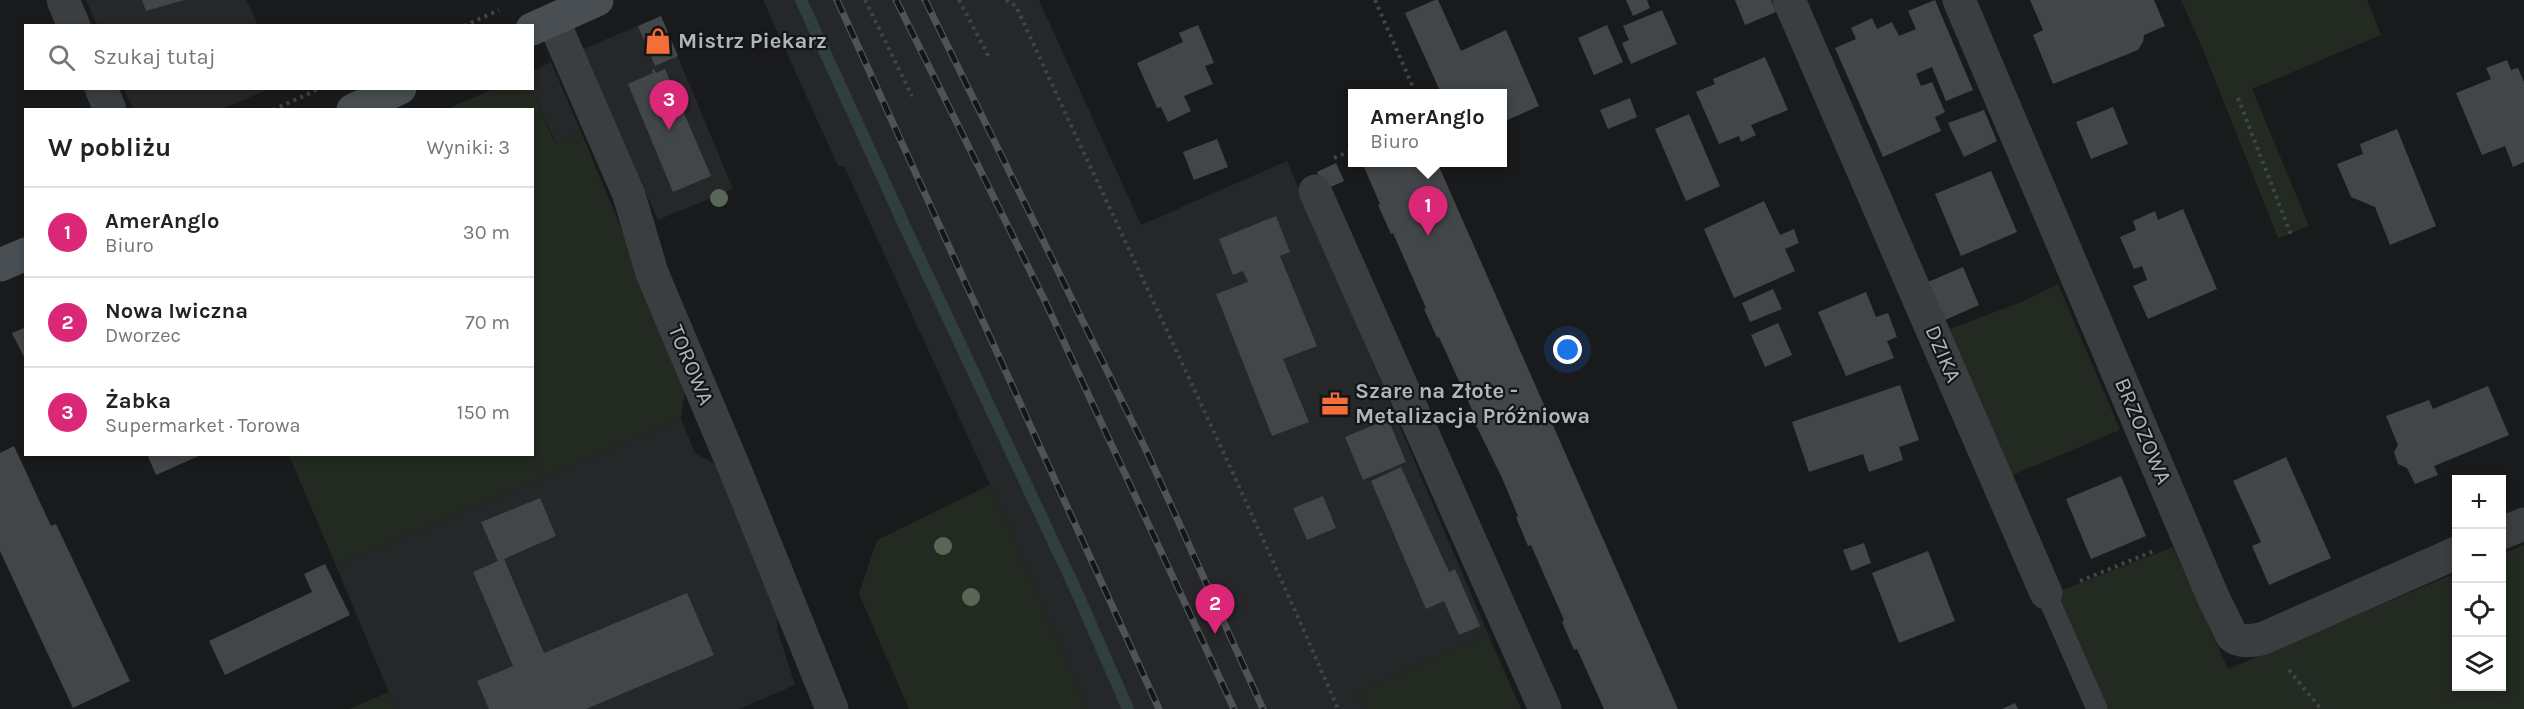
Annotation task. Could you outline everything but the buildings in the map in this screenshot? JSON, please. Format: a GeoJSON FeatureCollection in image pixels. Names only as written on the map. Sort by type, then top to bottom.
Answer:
{"type":"FeatureCollection","features":[{"type":"Feature","properties":{"kind":"street"},"geometry":{"type":"LineString","coordinates":[[63,0],[73,24]]}},
{"type":"Feature","properties":{"kind":"street"},"geometry":{"type":"LineString","coordinates":[[543,24],[597,0]]}},
{"type":"Feature","properties":{"kind":"street","name":"DZIKA"},"geometry":{"type":"LineString","coordinates":[[1789,0],[2046,592]]}},
{"type":"Feature","properties":{"kind":"street","name":"BRZOZOWA"},"geometry":{"type":"LineString","coordinates":[[1959,0],[2232,636],[2236,639],[2251,641],[2264,638],[2452,555]]}},
{"type":"Feature","properties":{"kind":"street","name":"TOROWA"},"geometry":{"type":"LineString","coordinates":[[543,24],[629,195],[652,273],[832,709]]}},
{"type":"Feature","properties":{"kind":"street"},"geometry":{"type":"LineString","coordinates":[[102,90],[110,108]]}},
{"type":"Feature","properties":{"kind":"street"},"geometry":{"type":"LineString","coordinates":[[357,108],[396,90]]}},
{"type":"Feature","properties":{"kind":"street"},"geometry":{"type":"LineString","coordinates":[[1315,191],[1545,709]]}},
{"type":"Feature","properties":{"kind":"street"},"geometry":{"type":"LineString","coordinates":[[0,265],[24,255]]}},
{"type":"Feature","properties":{"kind":"street"},"geometry":{"type":"LineString","coordinates":[[2506,531],[2524,524]]}},
{"type":"Feature","properties":{"kind":"lane","name":"DZIKA"},"geometry":{"type":"LineString","coordinates":[[2046,592],[2097,709]]}},
{"type":"Feature","properties":{"kind":"path"},"geometry":{"type":"LineString","coordinates":[[865,0],[912,96]]}},
{"type":"Feature","properties":{"kind":"path"},"geometry":{"type":"LineString","coordinates":[[959,0],[989,57]]}},
{"type":"Feature","properties":{"kind":"path"},"geometry":{"type":"LineString","coordinates":[[1006,0],[1016,6],[1171,336],[1269,549],[1338,709]]}},
{"type":"Feature","properties":{"kind":"path"},"geometry":{"type":"LineString","coordinates":[[1375,0],[1414,89]]}},
{"type":"Feature","properties":{"kind":"path"},"geometry":{"type":"LineString","coordinates":[[468,24],[500,10]]}},
{"type":"Feature","properties":{"kind":"path"},"geometry":{"type":"LineString","coordinates":[[277,108],[317,90]]}},
{"type":"Feature","properties":{"kind":"path"},"geometry":{"type":"LineString","coordinates":[[2238,98],[2292,235]]}},
{"type":"Feature","properties":{"kind":"path"},"geometry":{"type":"LineString","coordinates":[[2046,592],[2058,590],[2188,537]]}},
{"type":"Feature","properties":{"kind":"path"},"geometry":{"type":"LineString","coordinates":[[2264,638],[2320,709]]}},
{"type":"Feature","properties":{"kind":"shaded area"},"geometry":{"type":"Polygon","coordinates":[[[86,0],[246,0],[258,24],[97,24],[86,0]]]}},
{"type":"Feature","properties":{"kind":"shaded area"},"geometry":{"type":"Polygon","coordinates":[[[763,0],[1039,0],[1141,225],[1287,161],[1488,634],[1357,693],[1364,709],[1088,709],[990,485],[844,166],[838,166],[763,0]]]}},
{"type":"Feature","properties":{"kind":"shaded area"},"geometry":{"type":"Polygon","coordinates":[[[2181,0],[2367,0],[2381,35],[2252,89],[2309,226],[2278,238],[2181,0]]]}},
{"type":"Feature","properties":{"kind":"shaded area"},"geometry":{"type":"Polygon","coordinates":[[[661,16],[733,189],[658,220],[583,49],[661,16]]]}},
{"type":"Feature","properties":{"kind":"shaded area"},"geometry":{"type":"Polygon","coordinates":[[[551,62],[581,132],[556,143],[531,90],[534,90],[534,70],[551,62]]]}},
{"type":"Feature","properties":{"kind":"shaded area"},"geometry":{"type":"Polygon","coordinates":[[[124,90],[267,90],[225,108],[133,108],[124,90]]]}},
{"type":"Feature","properties":{"kind":"shaded area"},"geometry":{"type":"Polygon","coordinates":[[[491,90],[531,90],[555,143],[581,132],[686,383],[681,419],[336,566],[289,456],[534,456],[534,108],[449,108],[491,90]]]}},
{"type":"Feature","properties":{"kind":"shaded area"},"geometry":{"type":"Polygon","coordinates":[[[2058,284],[2120,430],[2008,477],[1945,331],[2024,301],[2058,284]]]}},
{"type":"Feature","properties":{"kind":"shaded area"},"geometry":{"type":"Polygon","coordinates":[[[681,419],[695,453],[717,465],[778,607],[777,629],[795,685],[739,709],[396,709],[336,566],[681,419]]]}},
{"type":"Feature","properties":{"kind":"shaded area"},"geometry":{"type":"Polygon","coordinates":[[[990,485],[1088,709],[909,709],[859,594],[877,540],[990,485]]]}},
{"type":"Feature","properties":{"kind":"shaded area"},"geometry":{"type":"Polygon","coordinates":[[[2524,545],[2524,709],[2107,709],[2057,592],[2173,547],[2228,669],[2452,575],[2452,691],[2506,691],[2506,552],[2524,545]]]}},
{"type":"Feature","properties":{"kind":"shaded area"},"geometry":{"type":"Polygon","coordinates":[[[1488,634],[1521,709],[1364,709],[1356,693],[1488,634]]]}},
{"type":"Feature","properties":{"kind":"shaded area"},"geometry":{"type":"Polygon","coordinates":[[[389,692],[396,709],[349,709],[389,692]]]}},
{"type":"Feature","properties":{"kind":"waterway"},"geometry":{"type":"LineString","coordinates":[[801,0],[1075,588],[1128,709]]}},
{"type":"Feature","properties":{"kind":"railway"},"geometry":{"type":"LineString","coordinates":[[837,0],[1159,709]]}},
{"type":"Feature","properties":{"kind":"railway"},"geometry":{"type":"LineString","coordinates":[[896,0],[1044,299],[1234,709]]}},
{"type":"Feature","properties":{"kind":"railway"},"geometry":{"type":"LineString","coordinates":[[925,0],[1146,450],[1263,709]]}},
{"type":"Feature","properties":{"kind":"place","name":"Mistrz Piekarz"},"geometry":{"type":"Point","coordinates":[658,41]}},
{"type":"Feature","properties":{"kind":"place","name":"Żabka"},"geometry":{"type":"Point","coordinates":[669,130]}},
{"type":"Feature","properties":{"kind":"place","name":"AmerAnglo"},"geometry":{"type":"Point","coordinates":[1428,236]}},
{"type":"Feature","properties":{"kind":"place","name":"Szare na Złote - Metalizacja Próżniowa"},"geometry":{"type":"Point","coordinates":[1335,404]}},
{"type":"Feature","properties":{"kind":"place","name":"Nowa Iwiczna"},"geometry":{"type":"Point","coordinates":[1215,634]}}]}
